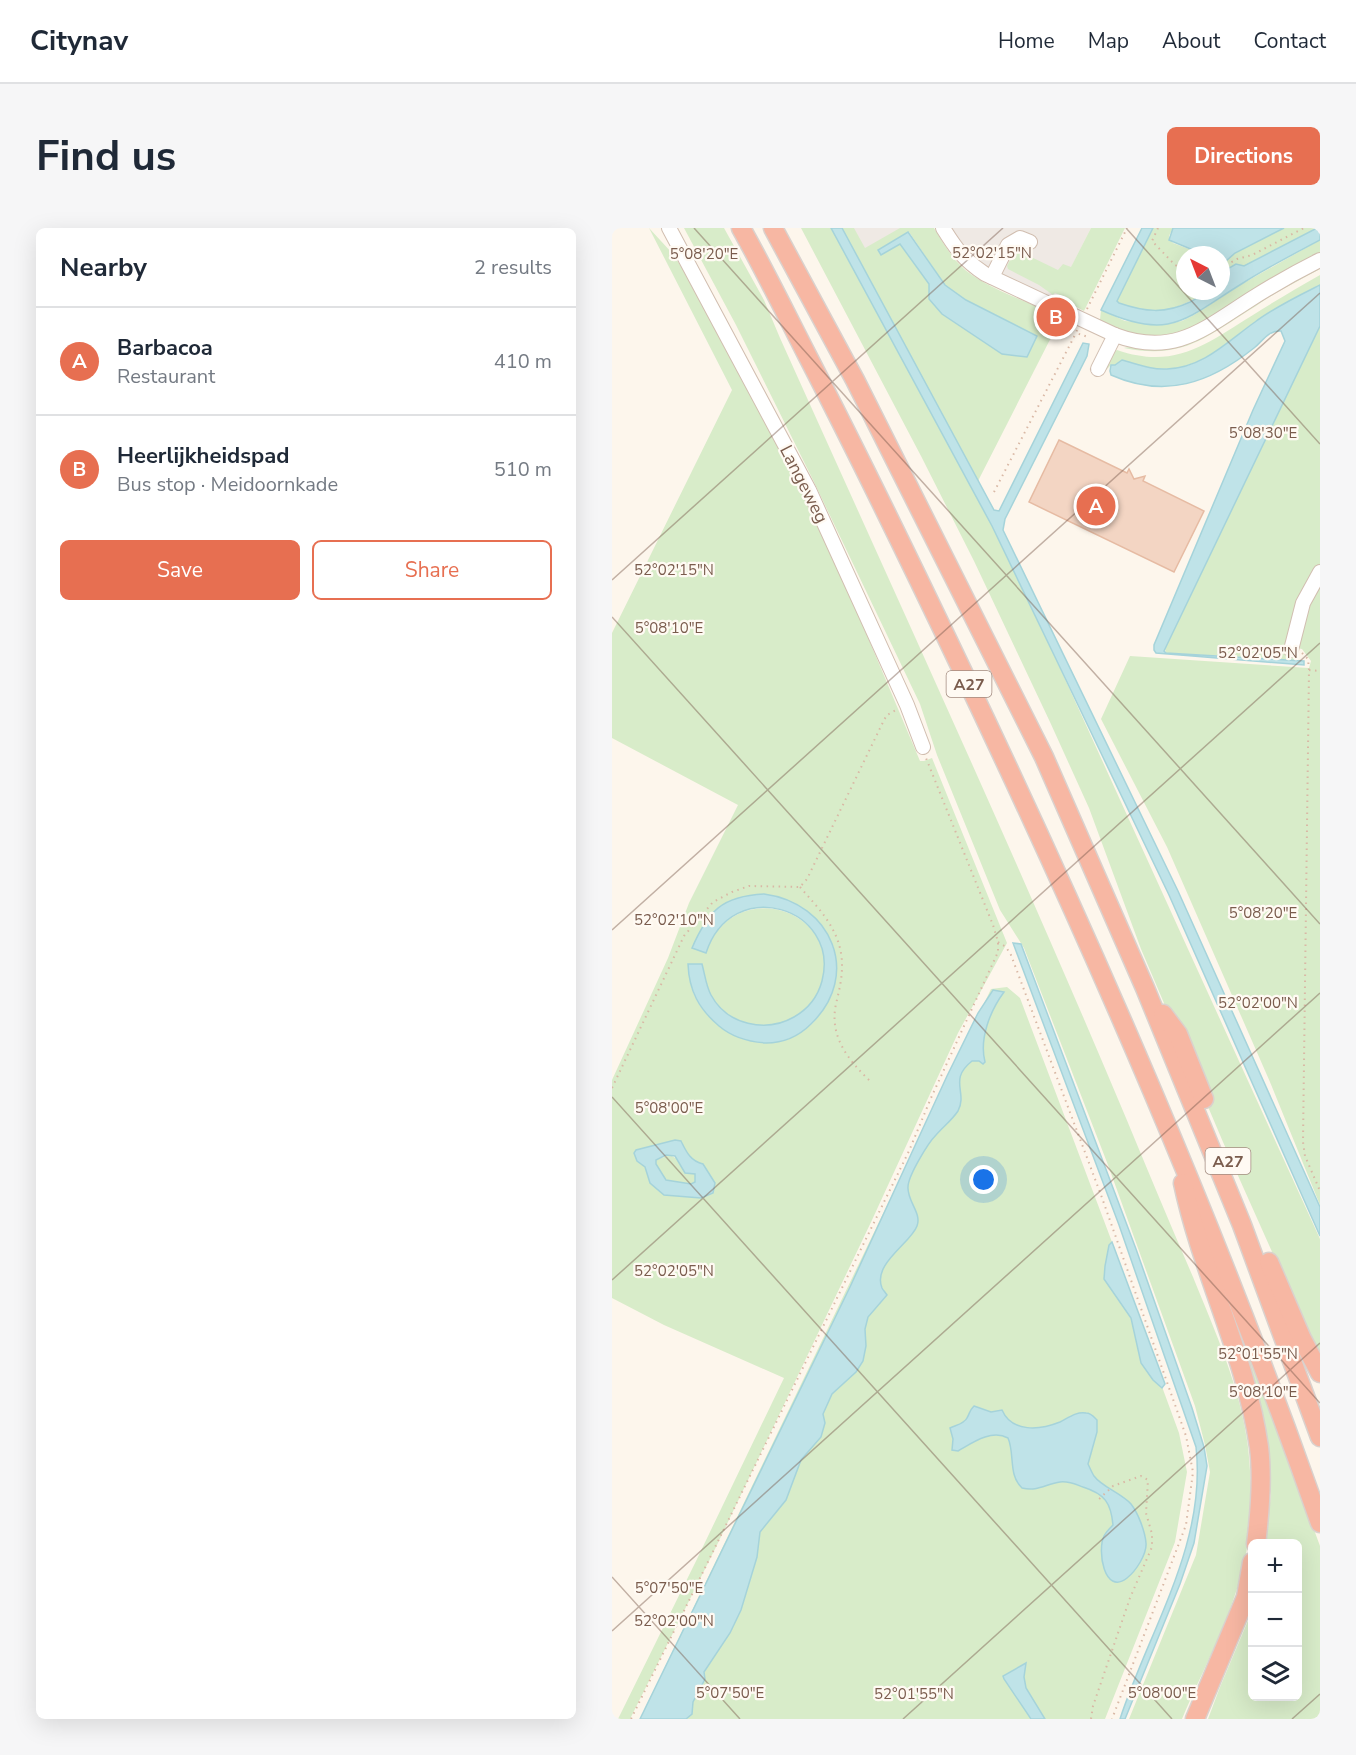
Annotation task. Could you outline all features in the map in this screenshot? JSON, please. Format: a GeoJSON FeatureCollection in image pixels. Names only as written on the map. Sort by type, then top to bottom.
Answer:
{"type":"FeatureCollection","features":[{"type":"Feature","properties":{"kind":"highway","name":"A27"},"geometry":{"type":"LineString","coordinates":[[741,228],[839,417],[1001,752],[1098,965],[1203,1209],[1320,1523]]}},
{"type":"Feature","properties":{"kind":"highway","name":"A27"},"geometry":{"type":"LineString","coordinates":[[773,228],[861,391],[1044,757],[1145,988],[1242,1225],[1320,1437]]}},
{"type":"Feature","properties":{"kind":"highway","name":"A27"},"geometry":{"type":"LineString","coordinates":[[1145,988],[1178,1034],[1277,1284],[1320,1373]]}},
{"type":"Feature","properties":{"kind":"highway","name":"A27"},"geometry":{"type":"LineString","coordinates":[[1176,1149],[1189,1213],[1245,1381],[1250,1403],[1259,1448],[1261,1493],[1256,1539]]}},
{"type":"Feature","properties":{"kind":"highway"},"geometry":{"type":"LineString","coordinates":[[1195,1719],[1246,1597],[1248,1585]]}},
{"type":"Feature","properties":{"kind":"street","name":"Langeweg"},"geometry":{"type":"LineString","coordinates":[[669,228],[809,490],[907,705],[923,747]]}},
{"type":"Feature","properties":{"kind":"street"},"geometry":{"type":"LineString","coordinates":[[943,228],[969,264],[1079,327],[1152,343],[1177,341],[1191,337],[1320,260]]}},
{"type":"Feature","properties":{"kind":"street"},"geometry":{"type":"LineString","coordinates":[[992,277],[1008,245],[1020,238],[1030,242]]}},
{"type":"Feature","properties":{"kind":"street"},"geometry":{"type":"LineString","coordinates":[[1098,369],[1115,335]]}},
{"type":"Feature","properties":{"kind":"street"},"geometry":{"type":"LineString","coordinates":[[1291,650],[1303,603],[1320,572]]}},
{"type":"Feature","properties":{"kind":"path"},"geometry":{"type":"LineString","coordinates":[[994,492],[1127,228]]}},
{"type":"Feature","properties":{"kind":"path"},"geometry":{"type":"LineString","coordinates":[[1158,228],[1152,241],[1176,266]]}},
{"type":"Feature","properties":{"kind":"path"},"geometry":{"type":"LineString","coordinates":[[1230,263],[1252,255],[1304,228]]}},
{"type":"Feature","properties":{"kind":"path"},"geometry":{"type":"LineString","coordinates":[[1291,650],[1300,651],[1309,663],[1303,1142],[1305,1156],[1320,1191]]}},
{"type":"Feature","properties":{"kind":"path"},"geometry":{"type":"LineString","coordinates":[[1309,670],[1320,671]]}},
{"type":"Feature","properties":{"kind":"path"},"geometry":{"type":"LineString","coordinates":[[800,887],[807,879],[887,715]]}},
{"type":"Feature","properties":{"kind":"path"},"geometry":{"type":"LineString","coordinates":[[631,1719],[909,1151],[931,1098],[994,965],[999,948],[998,942],[923,747]]}},
{"type":"Feature","properties":{"kind":"path"},"geometry":{"type":"LineString","coordinates":[[612,1088],[684,936],[713,902],[749,886],[800,887],[827,917],[838,942],[842,971],[834,1025],[840,1043],[851,1061],[870,1081]]}},
{"type":"Feature","properties":{"kind":"path"},"geometry":{"type":"LineString","coordinates":[[998,942],[1006,947],[1011,955],[1101,1194],[1186,1436],[1193,1472],[1186,1525],[1112,1719]]}},
{"type":"Feature","properties":{"kind":"path"},"geometry":{"type":"LineString","coordinates":[[1091,1719],[1093,1706],[1130,1598],[1152,1547],[1152,1534],[1146,1513],[1148,1480],[1141,1476],[1113,1486],[1098,1500]]}},
{"type":"Feature","properties":{"kind":"shaded area"},"geometry":{"type":"Polygon","coordinates":[[[838,228],[913,228],[856,261],[838,228]]]}},
{"type":"Feature","properties":{"kind":"shaded area"},"geometry":{"type":"Polygon","coordinates":[[[938,228],[1091,228],[1053,304],[971,262],[938,228]]]}},
{"type":"Feature","properties":{"kind":"green space"},"geometry":{"type":"Polygon","coordinates":[[[649,228],[672,253],[695,287],[817,522],[920,761],[932,758],[1007,943],[958,1033],[872,1220],[717,1545],[630,1719],[618,1719],[784,1378],[664,1325],[612,1298],[612,1080],[668,958],[689,903],[738,805],[612,738],[612,633],[732,390],[649,228]],[[778,896],[702,926],[706,953],[719,929],[737,914],[759,909],[780,910],[800,919],[815,935],[823,955],[822,981],[818,992],[812,1002],[799,1014],[771,1025],[748,1023],[737,1019],[718,1005],[711,995],[702,965],[689,964],[694,996],[702,1009],[714,1021],[737,1036],[760,1043],[782,1041],[802,1032],[818,1017],[830,997],[835,972],[833,945],[778,896]],[[675,1140],[636,1150],[650,1183],[664,1195],[701,1198],[713,1193],[714,1183],[703,1165],[692,1158],[681,1141],[675,1140]]]}},
{"type":"Feature","properties":{"kind":"green space"},"geometry":{"type":"Polygon","coordinates":[[[684,228],[724,228],[764,300],[1042,922],[1193,1277],[1233,1382],[1245,1425],[1248,1447],[1251,1503],[1247,1546],[1240,1580],[1226,1621],[1182,1719],[1129,1719],[1196,1555],[1210,1472],[1195,1406],[1108,1165],[1024,948],[1000,910],[937,755],[920,704],[736,325],[684,228]]]}},
{"type":"Feature","properties":{"kind":"green space"},"geometry":{"type":"Polygon","coordinates":[[[801,228],[831,228],[992,526],[1055,657],[1320,1239],[1320,1354],[1307,1330],[1223,1142],[1141,949],[1089,808],[1050,722],[974,561],[801,228]]]}},
{"type":"Feature","properties":{"kind":"green space"},"geometry":{"type":"Polygon","coordinates":[[[842,228],[854,228],[865,248],[900,228],[934,228],[953,257],[970,273],[1006,294],[1061,318],[978,481],[842,228]],[[909,232],[900,244],[929,284],[929,299],[1027,357],[1037,336],[966,300],[945,285],[909,232]]]}},
{"type":"Feature","properties":{"kind":"green space"},"geometry":{"type":"Polygon","coordinates":[[[1091,228],[1125,228],[1084,311],[1061,299],[1062,296],[1055,293],[1053,295],[1008,269],[1007,266],[1018,244],[1030,247],[1027,255],[1058,270],[1063,264],[1071,267],[1091,228]]]}},
{"type":"Feature","properties":{"kind":"green space"},"geometry":{"type":"Polygon","coordinates":[[[1153,228],[1173,228],[1169,236],[1173,243],[1181,246],[1176,246],[1176,300],[1192,300],[1164,310],[1143,310],[1117,301],[1153,228]]]}},
{"type":"Feature","properties":{"kind":"green space"},"geometry":{"type":"Polygon","coordinates":[[[1284,228],[1317,228],[1244,266],[1236,265],[1230,268],[1230,257],[1284,228]]]}},
{"type":"Feature","properties":{"kind":"green space"},"geometry":{"type":"Polygon","coordinates":[[[1320,240],[1320,254],[1186,333],[1148,337],[1121,330],[1100,320],[1101,310],[1125,321],[1168,324],[1182,321],[1217,300],[1230,300],[1230,292],[1320,240]]]}},
{"type":"Feature","properties":{"kind":"green space"},"geometry":{"type":"Polygon","coordinates":[[[1320,267],[1194,343],[1163,351],[1124,348],[1171,348],[1320,267]]]}},
{"type":"Feature","properties":{"kind":"green space"},"geometry":{"type":"Polygon","coordinates":[[[1320,275],[1320,285],[1271,312],[1209,356],[1196,362],[1169,369],[1137,365],[1122,360],[1111,365],[1104,372],[1113,352],[1117,350],[1156,357],[1189,351],[1205,344],[1320,275]]]}},
{"type":"Feature","properties":{"kind":"green space"},"geometry":{"type":"Polygon","coordinates":[[[1320,326],[1320,564],[1307,587],[1296,660],[1166,653],[1165,649],[1320,326]]]}},
{"type":"Feature","properties":{"kind":"green space"},"geometry":{"type":"Polygon","coordinates":[[[1320,582],[1320,1205],[1270,1082],[1167,847],[1101,719],[1130,656],[1309,668],[1311,661],[1302,649],[1297,648],[1303,616],[1320,582]]]}},
{"type":"Feature","properties":{"kind":"green space"},"geometry":{"type":"Polygon","coordinates":[[[1007,987],[1020,998],[1112,1242],[1110,1245],[1179,1433],[1187,1472],[1175,1542],[1105,1719],[640,1719],[991,989],[1007,987]]]}},
{"type":"Feature","properties":{"kind":"green space"},"geometry":{"type":"Polygon","coordinates":[[[670,1155],[679,1160],[684,1170],[695,1174],[695,1182],[691,1184],[668,1181],[661,1175],[656,1160],[670,1155]]]}},
{"type":"Feature","properties":{"kind":"green space"},"geometry":{"type":"Polygon","coordinates":[[[1230,1307],[1320,1546],[1320,1719],[1208,1719],[1248,1620],[1248,1701],[1302,1701],[1302,1539],[1266,1539],[1271,1495],[1267,1448],[1230,1307]]]}},
{"type":"Feature","properties":{"kind":"water"},"geometry":{"type":"Polygon","coordinates":[[[831,228],[842,228],[994,510],[999,511],[1083,343],[1089,344],[1087,356],[1005,519],[1003,530],[1178,891],[1320,1207],[1320,1236],[1169,895],[992,526],[831,228]]]}},
{"type":"Feature","properties":{"kind":"water"},"geometry":{"type":"Polygon","coordinates":[[[1142,228],[1153,228],[1117,301],[1119,303],[1146,310],[1163,310],[1181,306],[1193,300],[1217,300],[1177,322],[1162,325],[1145,324],[1101,310],[1142,228]]]}},
{"type":"Feature","properties":{"kind":"water"},"geometry":{"type":"Polygon","coordinates":[[[1173,228],[1284,228],[1230,257],[1230,246],[1183,246],[1169,240],[1173,228]]]}},
{"type":"Feature","properties":{"kind":"water"},"geometry":{"type":"Polygon","coordinates":[[[1320,228],[1320,240],[1230,292],[1230,268],[1236,264],[1244,266],[1320,228]]]}},
{"type":"Feature","properties":{"kind":"water"},"geometry":{"type":"Polygon","coordinates":[[[908,232],[945,285],[966,300],[1037,336],[1027,357],[1002,354],[942,314],[929,299],[929,284],[900,244],[881,255],[878,250],[908,232]]]}},
{"type":"Feature","properties":{"kind":"water"},"geometry":{"type":"Polygon","coordinates":[[[1320,285],[1320,326],[1164,651],[1166,653],[1304,661],[1304,665],[1156,653],[1154,645],[1253,410],[1285,341],[1281,331],[1273,332],[1221,370],[1186,384],[1150,386],[1131,382],[1111,375],[1111,365],[1122,360],[1161,369],[1192,364],[1204,359],[1270,311],[1320,285]]]}},
{"type":"Feature","properties":{"kind":"water"},"geometry":{"type":"Polygon","coordinates":[[[764,894],[788,900],[807,911],[822,926],[832,944],[836,964],[835,984],[826,1005],[811,1024],[790,1038],[766,1043],[735,1036],[712,1020],[696,999],[690,983],[688,964],[702,964],[711,995],[718,1005],[737,1019],[748,1023],[771,1025],[794,1017],[804,1010],[812,1002],[820,987],[824,956],[816,935],[801,919],[781,910],[759,907],[738,913],[719,928],[706,953],[692,948],[704,924],[718,908],[737,898],[764,894]]]}},
{"type":"Feature","properties":{"kind":"water"},"geometry":{"type":"Polygon","coordinates":[[[1013,943],[1021,944],[1136,1249],[1192,1408],[1204,1447],[1207,1466],[1194,1543],[1180,1584],[1125,1719],[1120,1719],[1173,1586],[1193,1518],[1197,1483],[1196,1447],[1119,1225],[1013,943]]]}},
{"type":"Feature","properties":{"kind":"water"},"geometry":{"type":"Polygon","coordinates":[[[993,990],[1004,992],[987,1026],[983,1044],[985,1062],[983,1064],[979,1061],[972,1061],[961,1074],[961,1098],[958,1111],[932,1139],[911,1175],[908,1192],[918,1216],[917,1226],[882,1271],[880,1279],[887,1295],[868,1317],[863,1361],[856,1372],[832,1394],[823,1414],[825,1423],[821,1437],[801,1460],[786,1500],[760,1532],[757,1557],[741,1610],[730,1633],[704,1672],[705,1679],[693,1702],[692,1714],[686,1719],[640,1719],[850,1287],[947,1076],[978,1013],[993,990]]]}},
{"type":"Feature","properties":{"kind":"water"},"geometry":{"type":"Polygon","coordinates":[[[675,1140],[681,1141],[689,1155],[695,1161],[703,1164],[715,1183],[713,1193],[701,1198],[664,1195],[650,1183],[645,1167],[637,1161],[634,1153],[636,1150],[675,1140]],[[666,1155],[656,1160],[666,1180],[691,1184],[695,1182],[695,1174],[685,1173],[675,1156],[666,1155]]]}},
{"type":"Feature","properties":{"kind":"water"},"geometry":{"type":"Polygon","coordinates":[[[1112,1242],[1165,1384],[1162,1388],[1141,1363],[1131,1318],[1104,1279],[1109,1245],[1112,1242]]]}},
{"type":"Feature","properties":{"kind":"water"},"geometry":{"type":"Polygon","coordinates":[[[974,1406],[991,1412],[1002,1410],[1012,1423],[1027,1428],[1052,1425],[1079,1413],[1092,1415],[1097,1420],[1097,1432],[1088,1464],[1097,1480],[1131,1504],[1139,1517],[1145,1538],[1146,1547],[1143,1557],[1127,1578],[1119,1582],[1113,1581],[1104,1569],[1102,1543],[1113,1525],[1111,1511],[1102,1496],[1066,1482],[1032,1489],[1022,1488],[1013,1471],[1008,1438],[1002,1436],[988,1436],[958,1451],[952,1450],[953,1439],[950,1428],[964,1422],[974,1406]]]}},
{"type":"Feature","properties":{"kind":"water"},"geometry":{"type":"Polygon","coordinates":[[[1026,1663],[1024,1677],[1026,1688],[1045,1719],[1031,1719],[1004,1679],[1003,1676],[1026,1663]]]}},
{"type":"Feature","properties":{"kind":"building"},"geometry":{"type":"Polygon","coordinates":[[[1059,440],[1127,473],[1129,469],[1134,479],[1145,476],[1143,481],[1204,511],[1174,572],[1029,502],[1059,440]]]}},
{"type":"Feature","properties":{"kind":"place","name":"Heerlijkheidspad"},"geometry":{"type":"Point","coordinates":[1056,317]}},
{"type":"Feature","properties":{"kind":"place","name":"Barbacoa"},"geometry":{"type":"Point","coordinates":[1096,506]}}]}
